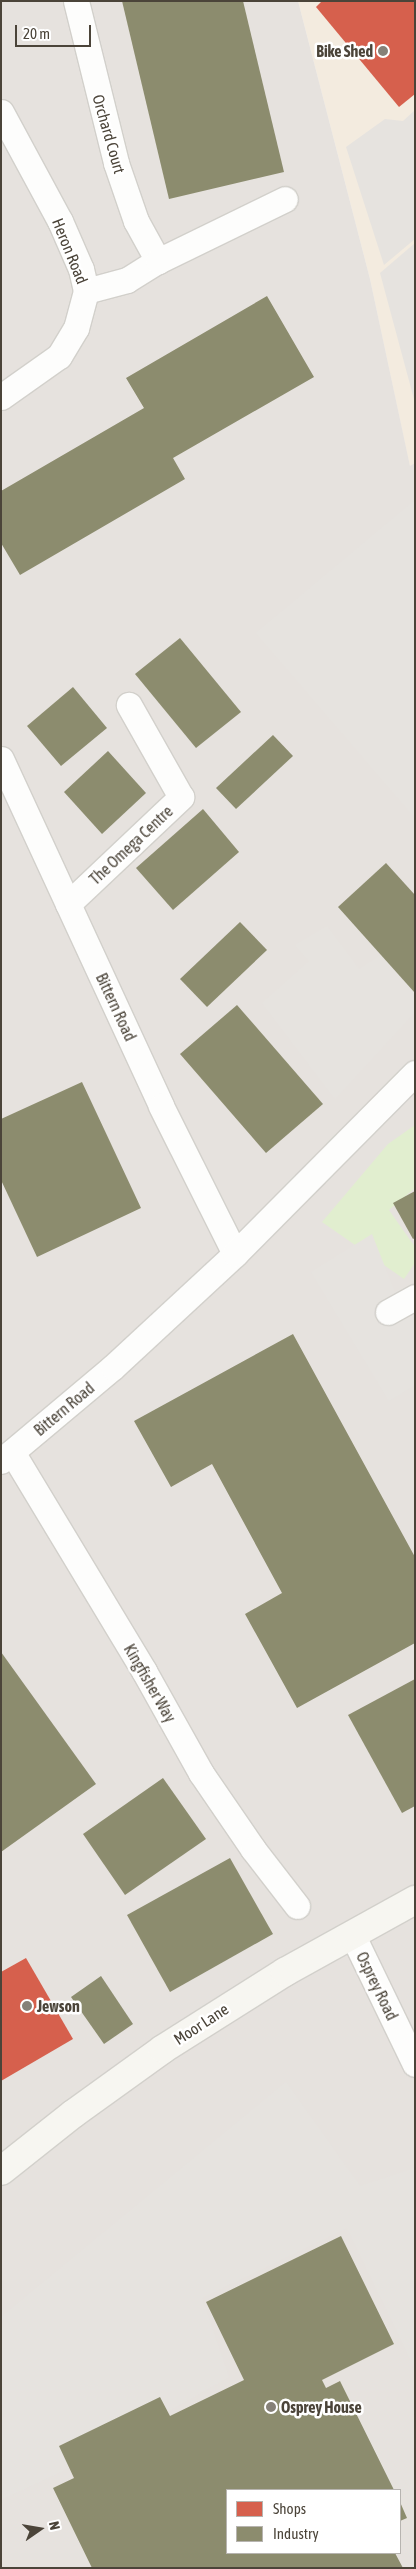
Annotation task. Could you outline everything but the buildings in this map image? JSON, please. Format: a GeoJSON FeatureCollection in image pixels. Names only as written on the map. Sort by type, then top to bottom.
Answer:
{"type":"FeatureCollection","features":[{"type":"Feature","properties":{"kind":"main road","name":"Moor Lane"},"geometry":{"type":"LineString","coordinates":[[1,2170],[73,2114],[163,2049],[285,1972],[415,1900]]}},
{"type":"Feature","properties":{"kind":"street","name":"Orchard Court"},"geometry":{"type":"LineString","coordinates":[[76,1],[116,163],[136,221],[158,260]]}},
{"type":"Feature","properties":{"kind":"street","name":"Heron Road"},"geometry":{"type":"LineString","coordinates":[[1,112],[60,221],[80,269],[86,291],[76,328],[59,356],[1,397]]}},
{"type":"Feature","properties":{"kind":"street"},"geometry":{"type":"LineString","coordinates":[[86,291],[127,280],[158,260],[285,199]]}},
{"type":"Feature","properties":{"kind":"street","name":"The Omega Centre"},"geometry":{"type":"LineString","coordinates":[[68,904],[181,797],[128,705]]}},
{"type":"Feature","properties":{"kind":"street","name":"Bittern Road"},"geometry":{"type":"LineString","coordinates":[[1,758],[161,1106],[235,1254]]}},
{"type":"Feature","properties":{"kind":"street","name":"Bittern Road"},"geometry":{"type":"LineString","coordinates":[[7,1456],[113,1367],[235,1254],[415,1073]]}},
{"type":"Feature","properties":{"kind":"street"},"geometry":{"type":"LineString","coordinates":[[388,1312],[415,1297]]}},
{"type":"Feature","properties":{"kind":"street","name":"Kingfisher Way"},"geometry":{"type":"LineString","coordinates":[[7,1456],[138,1662],[201,1773],[252,1849],[297,1906]]}},
{"type":"Feature","properties":{"kind":"street","name":"Osprey Road"},"geometry":{"type":"LineString","coordinates":[[353,1936],[415,2064]]}},
{"type":"Feature","properties":{"kind":"shaded area"},"geometry":{"type":"Polygon","coordinates":[[[1,1],[298,1],[370,279],[410,466],[415,463],[415,2568],[1,2568],[1,1]]]}},
{"type":"Feature","properties":{"kind":"shaded area"},"geometry":{"type":"Polygon","coordinates":[[[298,1],[415,1],[415,463],[410,467],[370,279],[298,1]]]}},
{"type":"Feature","properties":{"kind":"shaded area"},"geometry":{"type":"Polygon","coordinates":[[[415,110],[415,239],[384,265],[346,147],[385,119],[403,121],[415,110]]]}},
{"type":"Feature","properties":{"kind":"shaded area"},"geometry":{"type":"Polygon","coordinates":[[[415,243],[415,403],[380,273],[415,243]]]}},
{"type":"Feature","properties":{"kind":"shaded area"},"geometry":{"type":"Polygon","coordinates":[[[415,500],[415,818],[256,633],[415,500]]]}},
{"type":"Feature","properties":{"kind":"shaded area"},"geometry":{"type":"Polygon","coordinates":[[[327,926],[359,969],[381,955],[415,993],[415,1012],[335,1099],[262,1003],[309,961],[295,945],[327,926]]]}},
{"type":"Feature","properties":{"kind":"shaded area"},"geometry":{"type":"Polygon","coordinates":[[[372,1234],[395,1292],[415,1282],[415,1385],[389,1401],[311,1272],[372,1234]]]}},
{"type":"Feature","properties":{"kind":"shaded area"},"geometry":{"type":"Polygon","coordinates":[[[286,2082],[360,2186],[415,2168],[415,2369],[347,2228],[202,2298],[229,2377],[61,2472],[1,2500],[1,2317],[286,2082]]]}},
{"type":"Feature","properties":{"kind":"green space"},"geometry":{"type":"Polygon","coordinates":[[[415,1125],[415,1188],[389,1210],[415,1247],[415,1263],[404,1279],[322,1222],[388,1144],[415,1125]]]}},
{"type":"Feature","properties":{"kind":"place","name":"Bike Shed"},"geometry":{"type":"Point","coordinates":[383,51]}},
{"type":"Feature","properties":{"kind":"place","name":"Jewson"},"geometry":{"type":"Point","coordinates":[27,2006]}},
{"type":"Feature","properties":{"kind":"place","name":"Osprey House"},"geometry":{"type":"Point","coordinates":[271,2407]}}]}
